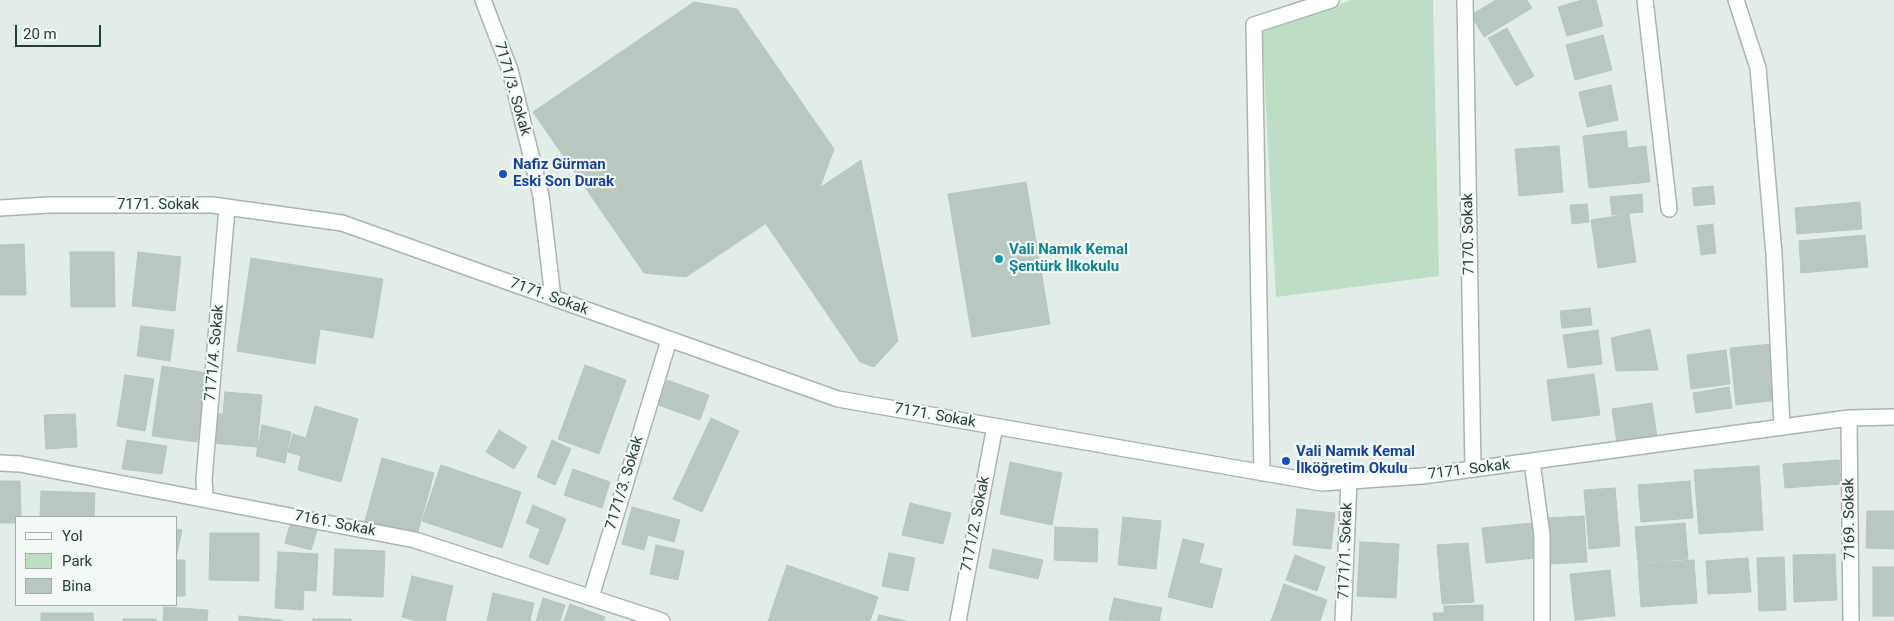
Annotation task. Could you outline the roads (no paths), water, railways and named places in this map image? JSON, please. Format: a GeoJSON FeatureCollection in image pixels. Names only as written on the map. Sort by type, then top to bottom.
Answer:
{"type":"FeatureCollection","features":[{"type":"Feature","properties":{"kind":"street","name":"7171/3. Sokak"},"geometry":{"type":"LineString","coordinates":[[483,0],[510,70],[541,196],[553,298]]}},
{"type":"Feature","properties":{"kind":"street"},"geometry":{"type":"LineString","coordinates":[[1262,473],[1254,25],[1331,0]]}},
{"type":"Feature","properties":{"kind":"street","name":"7170. Sokak"},"geometry":{"type":"LineString","coordinates":[[1465,0],[1473,469]]}},
{"type":"Feature","properties":{"kind":"street"},"geometry":{"type":"LineString","coordinates":[[1645,0],[1669,210]]}},
{"type":"Feature","properties":{"kind":"street"},"geometry":{"type":"LineString","coordinates":[[1736,0],[1758,68],[1774,254],[1782,427]]}},
{"type":"Feature","properties":{"kind":"street","name":"7171. Sokak"},"geometry":{"type":"LineString","coordinates":[[0,208],[50,205],[212,205],[342,223],[838,399],[1322,483],[1422,476],[1849,418],[1894,417]]}},
{"type":"Feature","properties":{"kind":"street","name":"7171/4. Sokak"},"geometry":{"type":"LineString","coordinates":[[205,499],[204,479],[227,208]]}},
{"type":"Feature","properties":{"kind":"street","name":"7171/3. Sokak"},"geometry":{"type":"LineString","coordinates":[[591,597],[669,340]]}},
{"type":"Feature","properties":{"kind":"street","name":"7169. Sokak"},"geometry":{"type":"LineString","coordinates":[[1849,418],[1851,621]]}},
{"type":"Feature","properties":{"kind":"street","name":"7171/2. Sokak"},"geometry":{"type":"LineString","coordinates":[[958,621],[995,426]]}},
{"type":"Feature","properties":{"kind":"street"},"geometry":{"type":"LineString","coordinates":[[1532,462],[1542,535],[1542,621]]}},
{"type":"Feature","properties":{"kind":"street","name":"7161. Sokak"},"geometry":{"type":"LineString","coordinates":[[0,463],[20,464],[415,540],[662,621]]}},
{"type":"Feature","properties":{"kind":"street","name":"7171/1. Sokak"},"geometry":{"type":"LineString","coordinates":[[1343,621],[1349,481]]}},
{"type":"Feature","properties":{"kind":"place","name":"Nafiz Gürman Eski Son Durak"},"geometry":{"type":"Point","coordinates":[503,174]}},
{"type":"Feature","properties":{"kind":"place","name":"Vali Namık Kemal Şentürk İlkokulu"},"geometry":{"type":"Point","coordinates":[999,259]}},
{"type":"Feature","properties":{"kind":"place","name":"Vali Namık Kemal İlköğretim Okulu"},"geometry":{"type":"Point","coordinates":[1286,461]}}]}
